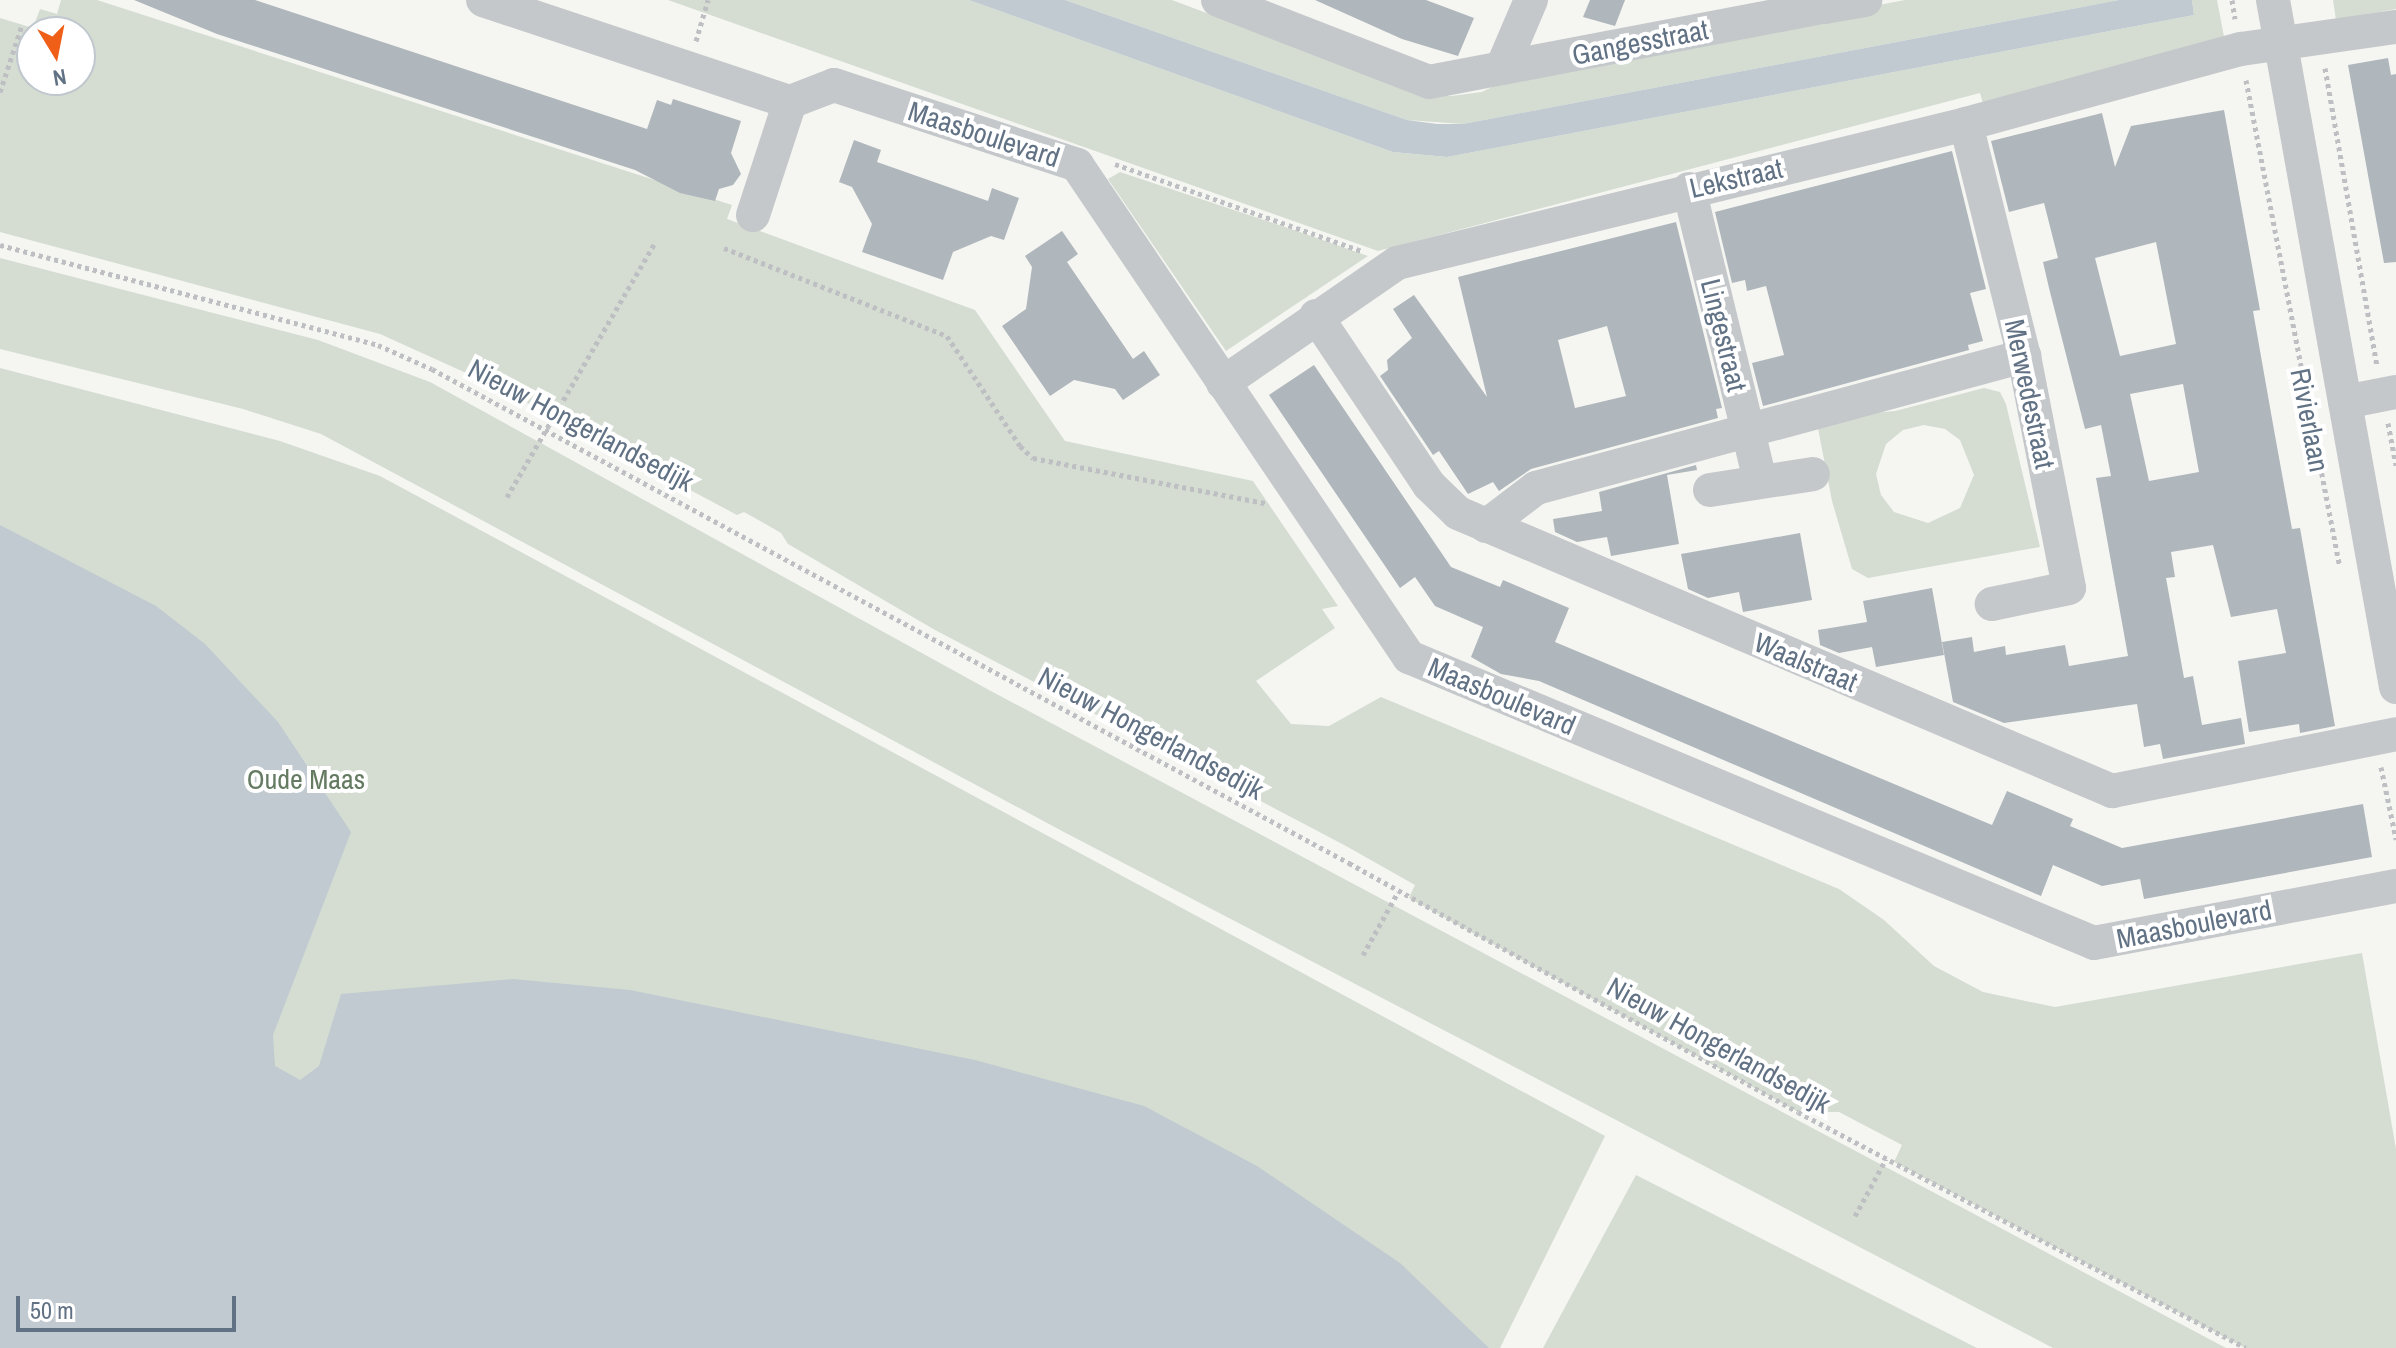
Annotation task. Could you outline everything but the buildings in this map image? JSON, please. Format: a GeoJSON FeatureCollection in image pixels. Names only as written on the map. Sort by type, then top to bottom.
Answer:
{"type":"FeatureCollection","features":[{"type":"Feature","properties":{"kind":"street"},"geometry":{"type":"LineString","coordinates":[[483,0],[790,102],[753,215]]}},
{"type":"Feature","properties":{"kind":"street","name":"Gangesstraat"},"geometry":{"type":"LineString","coordinates":[[1218,0],[1429,82],[1823,4],[1865,0]]}},
{"type":"Feature","properties":{"kind":"street"},"geometry":{"type":"LineString","coordinates":[[1502,68],[1531,0]]}},
{"type":"Feature","properties":{"kind":"street","name":"Rivierlaan"},"geometry":{"type":"LineString","coordinates":[[2273,0],[2396,687]]}},
{"type":"Feature","properties":{"kind":"street","name":"Lekstraat"},"geometry":{"type":"LineString","coordinates":[[1223,383],[1397,263],[1689,189],[1966,124],[2241,49],[2282,47],[2396,27]]}},
{"type":"Feature","properties":{"kind":"street","name":"Maasboulevard"},"geometry":{"type":"LineString","coordinates":[[790,102],[834,85],[1077,165],[1409,657],[2094,943],[2396,886]]}},
{"type":"Feature","properties":{"kind":"street","name":"Merwedestraat"},"geometry":{"type":"LineString","coordinates":[[1966,124],[2024,356],[2069,588],[1992,604]]}},
{"type":"Feature","properties":{"kind":"street","name":"Lingestraat"},"geometry":{"type":"LineString","coordinates":[[1689,189],[1760,481]]}},
{"type":"Feature","properties":{"kind":"street","name":"Waalstraat"},"geometry":{"type":"LineString","coordinates":[[1316,316],[1429,485],[1458,513],[2112,791],[2385,736]]}},
{"type":"Feature","properties":{"kind":"street"},"geometry":{"type":"LineString","coordinates":[[1486,526],[1536,488],[2024,356]]}},
{"type":"Feature","properties":{"kind":"street"},"geometry":{"type":"LineString","coordinates":[[2345,402],[2389,394]]}},
{"type":"Feature","properties":{"kind":"street"},"geometry":{"type":"LineString","coordinates":[[1710,490],[1813,474]]}},
{"type":"Feature","properties":{"kind":"path"},"geometry":{"type":"LineString","coordinates":[[688,67],[708,0]]}},
{"type":"Feature","properties":{"kind":"path","name":"Rivierlaan"},"geometry":{"type":"LineString","coordinates":[[2232,0],[2341,572]]}},
{"type":"Feature","properties":{"kind":"path"},"geometry":{"type":"LineString","coordinates":[[2320,40],[2389,394],[2396,465]]}},
{"type":"Feature","properties":{"kind":"path"},"geometry":{"type":"LineString","coordinates":[[0,92],[16,43]]}},
{"type":"Feature","properties":{"kind":"path"},"geometry":{"type":"LineString","coordinates":[[1077,165],[1110,163],[1397,263]]}},
{"type":"Feature","properties":{"kind":"path"},"geometry":{"type":"LineString","coordinates":[[507,497],[656,241]]}},
{"type":"Feature","properties":{"kind":"path","name":"Nieuw Hongerlandsedijk"},"geometry":{"type":"LineString","coordinates":[[0,245],[378,345],[548,429],[1886,1159],[2246,1348]]}},
{"type":"Feature","properties":{"kind":"path"},"geometry":{"type":"LineString","coordinates":[[724,248],[947,336],[1020,446],[1033,458],[1309,511]]}},
{"type":"Feature","properties":{"kind":"path"},"geometry":{"type":"LineString","coordinates":[[2385,736],[2396,839]]}},
{"type":"Feature","properties":{"kind":"path"},"geometry":{"type":"LineString","coordinates":[[1363,955],[1398,892]]}},
{"type":"Feature","properties":{"kind":"path"},"geometry":{"type":"LineString","coordinates":[[1855,1216],[1886,1159]]}},
{"type":"Feature","properties":{"kind":"green space"},"geometry":{"type":"Polygon","coordinates":[[[61,0],[97,0],[732,205],[727,219],[975,310],[1065,441],[1253,481],[1338,606],[1322,609],[1335,628],[1256,681],[1291,724],[1329,726],[1381,697],[1839,889],[1884,920],[1934,966],[1983,992],[2055,1007],[2362,953],[2396,1149],[2396,1348],[2245,1348],[1894,1162],[1902,1145],[1839,1112],[1798,1112],[1409,898],[1415,885],[1346,846],[935,630],[788,544],[781,533],[744,512],[737,515],[497,387],[380,334],[0,232],[0,18],[16,23],[16,96],[96,96],[96,16],[37,16],[40,9],[57,14],[61,0]]]}},
{"type":"Feature","properties":{"kind":"green space"},"geometry":{"type":"Polygon","coordinates":[[[668,0],[969,0],[1393,152],[1447,157],[2194,15],[2192,0],[2217,0],[2225,42],[1983,104],[1980,93],[1378,251],[668,0]]]}},
{"type":"Feature","properties":{"kind":"green space"},"geometry":{"type":"Polygon","coordinates":[[[1065,0],[1172,0],[1420,93],[1451,96],[1482,92],[1520,73],[1905,0],[2119,0],[1463,124],[1407,120],[1065,0]]]}},
{"type":"Feature","properties":{"kind":"green space"},"geometry":{"type":"Polygon","coordinates":[[[2333,0],[2396,0],[2396,9],[2336,20],[2333,0]]]}},
{"type":"Feature","properties":{"kind":"green space"},"geometry":{"type":"Polygon","coordinates":[[[1120,172],[1368,256],[1226,351],[1108,179],[1120,172]]]}},
{"type":"Feature","properties":{"kind":"green space"},"geometry":{"type":"Polygon","coordinates":[[[0,258],[318,340],[430,382],[989,690],[2226,1348],[2053,1348],[1062,831],[321,434],[243,409],[0,349],[0,258]]]}},
{"type":"Feature","properties":{"kind":"green space","name":"Oude Maas"},"geometry":{"type":"Polygon","coordinates":[[[0,368],[280,441],[380,476],[1605,1136],[1500,1348],[1027,1348],[0,989],[0,368]]]}},
{"type":"Feature","properties":{"kind":"green space"},"geometry":{"type":"Polygon","coordinates":[[[1984,388],[2000,392],[2006,404],[2040,547],[1868,578],[1852,569],[1832,501],[1816,418],[1895,411],[1984,388]],[[1924,425],[1903,430],[1886,444],[1876,474],[1881,495],[1894,512],[1928,523],[1960,508],[1974,475],[1960,440],[1945,429],[1924,425]]]}},
{"type":"Feature","properties":{"kind":"green space"},"geometry":{"type":"Polygon","coordinates":[[[1636,1175],[1977,1348],[1543,1348],[1636,1175]]]}},
{"type":"Feature","properties":{"kind":"shaded area"},"geometry":{"type":"Polygon","coordinates":[[[969,0],[1065,0],[1407,120],[1437,124],[1463,124],[2119,0],[2192,0],[2194,15],[1447,157],[1393,152],[969,0]]]}},
{"type":"Feature","properties":{"kind":"shaded area"},"geometry":{"type":"Polygon","coordinates":[[[0,525],[156,606],[205,644],[278,722],[351,832],[273,1035],[275,1066],[300,1080],[319,1066],[341,994],[513,979],[630,990],[975,1060],[1144,1106],[1257,1166],[1400,1263],[1489,1348],[0,1348],[0,525]]]}}]}
